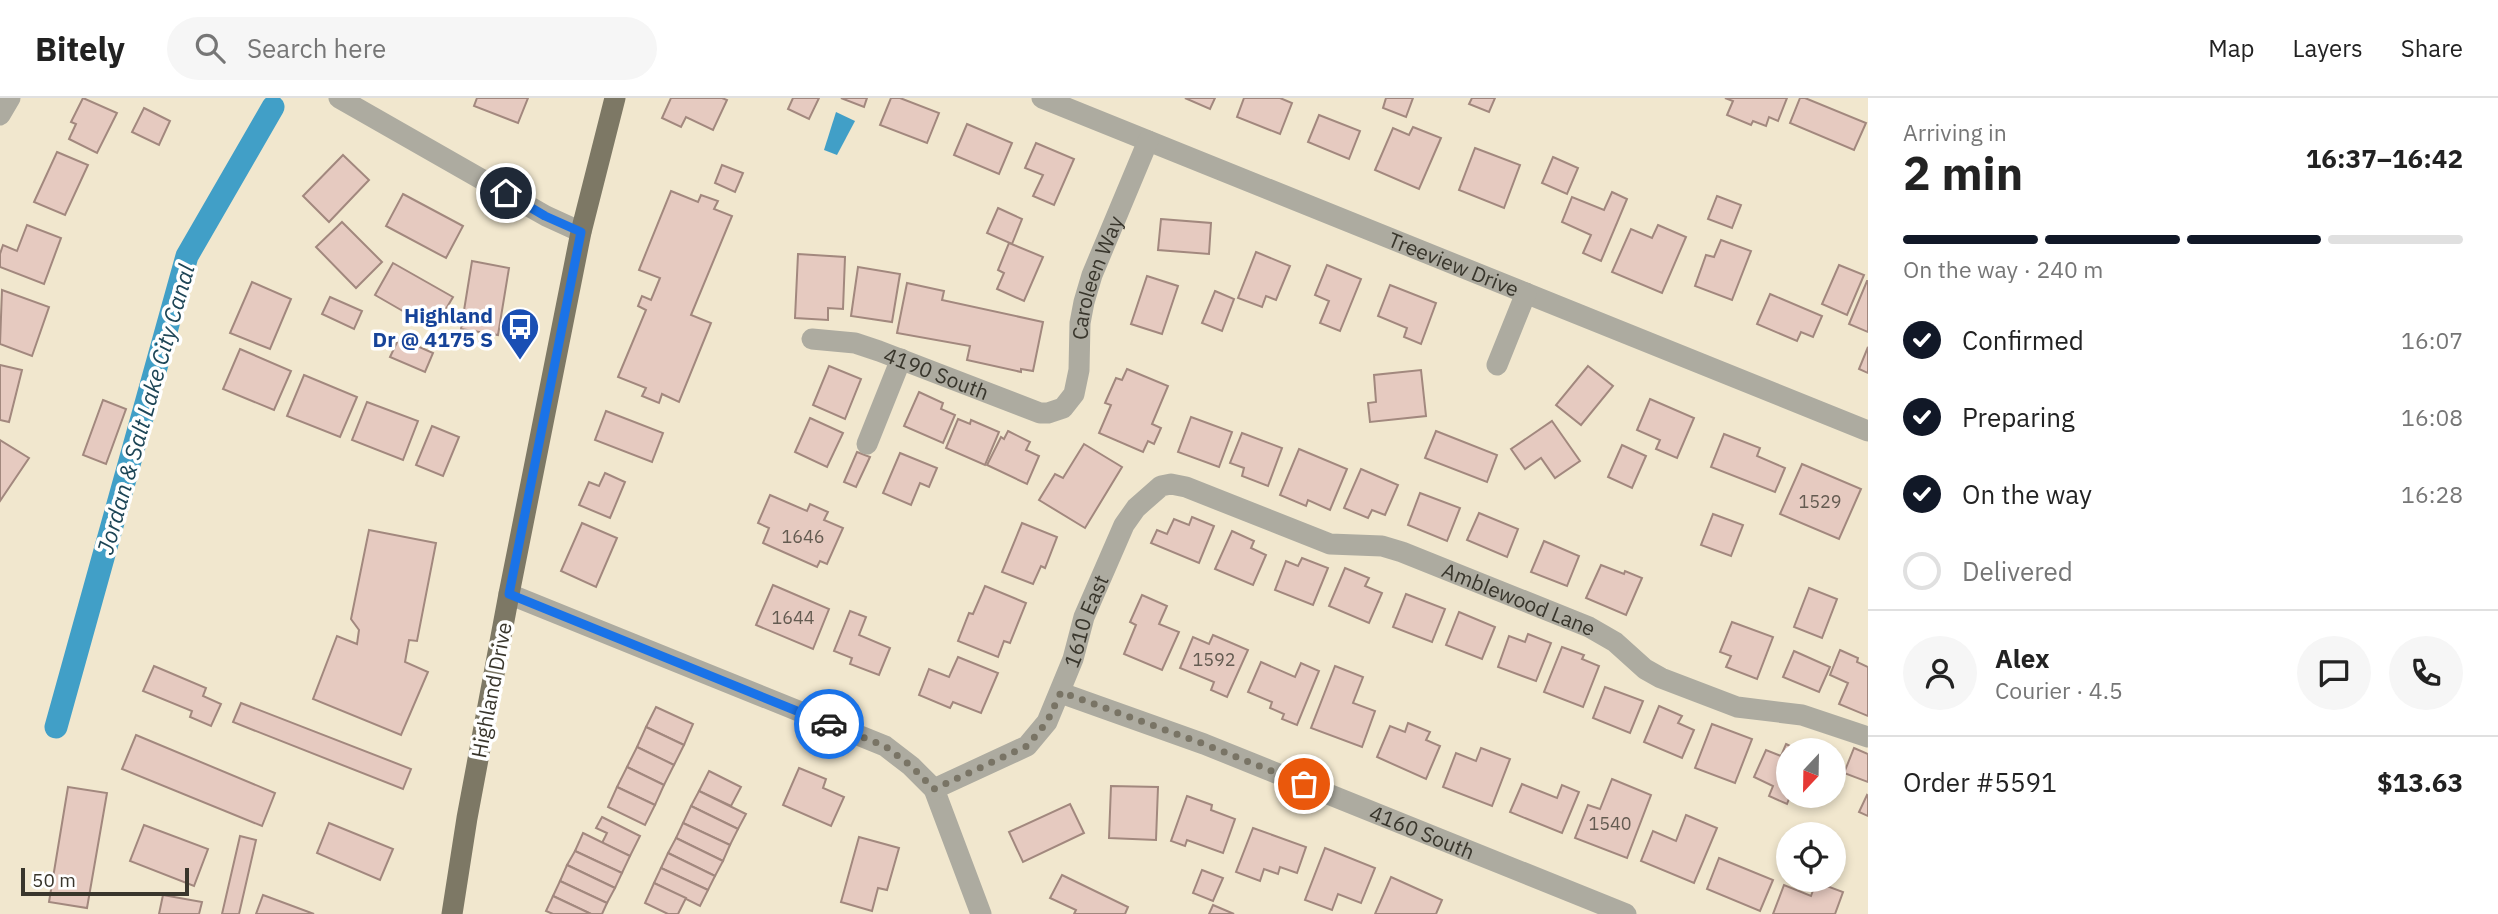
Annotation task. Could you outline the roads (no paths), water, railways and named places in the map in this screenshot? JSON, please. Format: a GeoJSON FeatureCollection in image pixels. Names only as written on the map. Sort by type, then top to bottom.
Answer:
{"type":"FeatureCollection","features":[{"type":"Feature","properties":{"kind":"main road","name":"Highland Drive"},"geometry":{"type":"LineString","coordinates":[[452,914],[509,594],[581,232],[615,98]]}},
{"type":"Feature","properties":{"kind":"street"},"geometry":{"type":"LineString","coordinates":[[0,115],[9,98]]}},
{"type":"Feature","properties":{"kind":"street"},"geometry":{"type":"LineString","coordinates":[[339,98],[545,216],[581,232]]}},
{"type":"Feature","properties":{"kind":"street","name":"Treeview Drive"},"geometry":{"type":"LineString","coordinates":[[1042,98],[1868,431]]}},
{"type":"Feature","properties":{"kind":"street","name":"Caroleen Way"},"geometry":{"type":"LineString","coordinates":[[1057,411],[1068,404],[1074,394],[1079,370],[1080,323],[1084,302],[1148,141]]}},
{"type":"Feature","properties":{"kind":"street"},"geometry":{"type":"LineString","coordinates":[[1497,365],[1526,293]]}},
{"type":"Feature","properties":{"kind":"street","name":"4190 South"},"geometry":{"type":"LineString","coordinates":[[812,338],[855,343],[1030,410],[1040,413],[1057,411]]}},
{"type":"Feature","properties":{"kind":"street"},"geometry":{"type":"LineString","coordinates":[[867,444],[901,359]]}},
{"type":"Feature","properties":{"kind":"street","name":"Amblewood Lane"},"geometry":{"type":"LineString","coordinates":[[1161,486],[1171,484],[1186,487],[1330,544],[1382,546],[1402,552],[1589,627],[1615,642],[1645,669],[1661,678],[1737,708],[1802,715],[1868,737]]}},
{"type":"Feature","properties":{"kind":"street","name":"1610 East"},"geometry":{"type":"LineString","coordinates":[[934,789],[1027,746],[1047,722],[1061,692],[1084,617],[1114,544],[1136,508],[1161,486]]}},
{"type":"Feature","properties":{"kind":"street"},"geometry":{"type":"LineString","coordinates":[[509,594],[885,746],[911,766],[934,789],[976,912]]}},
{"type":"Feature","properties":{"kind":"street","name":"4160 South"},"geometry":{"type":"LineString","coordinates":[[1061,692],[1204,744],[1626,914]]}},
{"type":"Feature","properties":{"kind":"water"},"geometry":{"type":"Polygon","coordinates":[[[836,112],[855,121],[837,155],[824,150],[836,112]]]}},
{"type":"Feature","properties":{"kind":"waterway","name":"Jordan & Salt Lake City Canal"},"geometry":{"type":"LineString","coordinates":[[56,727],[187,256],[273,107]]}},
{"type":"Feature","properties":{"kind":"place","name":"Highland Dr @ 4175 S"},"geometry":{"type":"Point","coordinates":[520,361]}}]}
